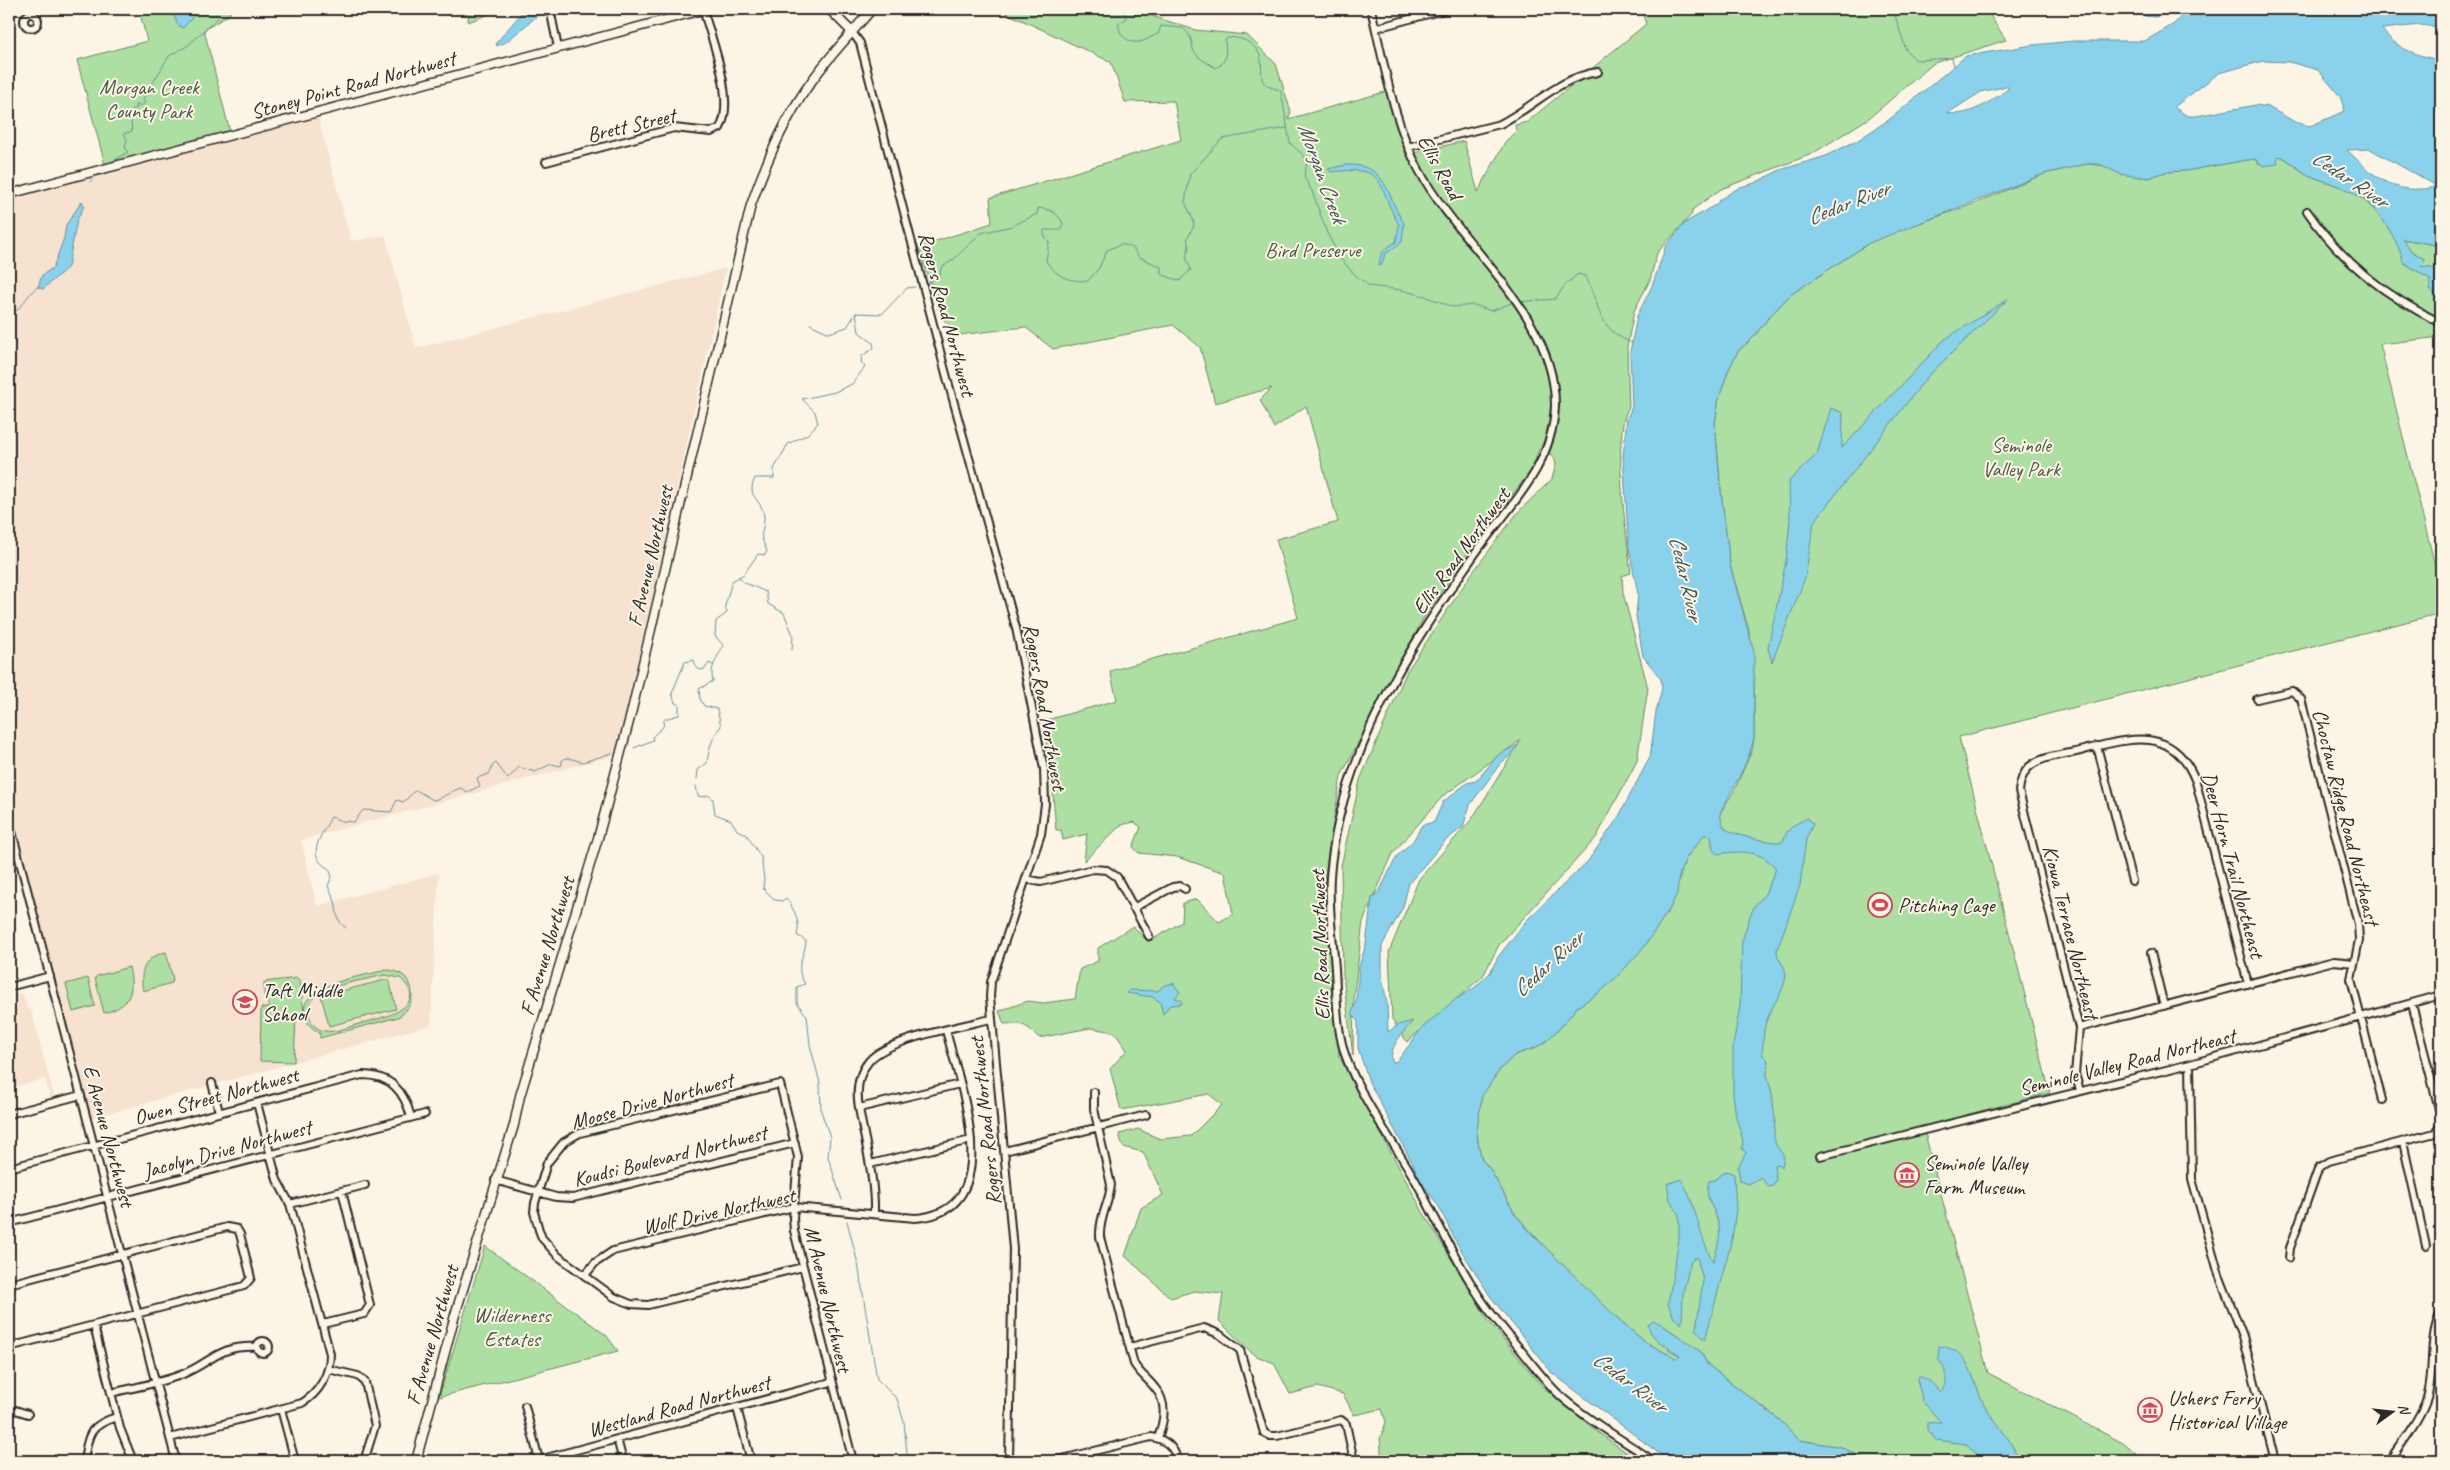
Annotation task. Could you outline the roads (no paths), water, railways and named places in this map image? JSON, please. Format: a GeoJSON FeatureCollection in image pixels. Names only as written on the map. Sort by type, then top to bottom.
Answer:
{"type":"FeatureCollection","features":[{"type":"Feature","properties":{"kind":"main road","name":"Stoney Point Road Northwest"},"geometry":{"type":"LineString","coordinates":[[9,194],[704,9]]}},
{"type":"Feature","properties":{"kind":"main road"},"geometry":{"type":"LineString","coordinates":[[829,9],[852,32]]}},
{"type":"Feature","properties":{"kind":"main road","name":"F Avenue Northwest"},"geometry":{"type":"LineString","coordinates":[[416,1461],[451,1331],[495,1180],[514,1125],[598,838],[632,714],[751,205],[767,161],[790,115],[810,83],[872,9]]}},
{"type":"Feature","properties":{"kind":"street"},"geometry":{"type":"LineString","coordinates":[[550,9],[558,48]]}},
{"type":"Feature","properties":{"kind":"street","name":"Brett Street"},"geometry":{"type":"LineString","coordinates":[[546,162],[664,130],[683,128],[711,132],[722,126],[725,112],[724,92],[704,9]]}},
{"type":"Feature","properties":{"kind":"street","name":"Ellis Road"},"geometry":{"type":"LineString","coordinates":[[1371,9],[1397,112],[1408,147],[1436,197],[1528,318]]}},
{"type":"Feature","properties":{"kind":"street"},"geometry":{"type":"LineString","coordinates":[[1376,28],[1447,9]]}},
{"type":"Feature","properties":{"kind":"street","name":"Rogers Road Northwest"},"geometry":{"type":"LineString","coordinates":[[852,32],[860,43],[946,374],[1006,588],[1029,688],[1044,769],[1045,804],[1041,834],[991,982],[991,1018],[1014,1255],[1009,1461]]}},
{"type":"Feature","properties":{"kind":"street"},"geometry":{"type":"LineString","coordinates":[[1408,147],[1500,124],[1561,84],[1582,75],[1598,72]]}},
{"type":"Feature","properties":{"kind":"street"},"geometry":{"type":"LineString","coordinates":[[2307,211],[2336,250],[2362,274],[2422,314],[2441,323]]}},
{"type":"Feature","properties":{"kind":"street","name":"Ellis Road Northwest"},"geometry":{"type":"LineString","coordinates":[[1528,318],[1543,345],[1552,376],[1554,410],[1550,442],[1536,473],[1460,576],[1395,678],[1367,735],[1351,777],[1331,871],[1331,915],[1339,1024],[1344,1050],[1354,1075],[1415,1179],[1461,1266],[1488,1310],[1564,1399],[1654,1461]]}},
{"type":"Feature","properties":{"kind":"street","name":"Choctaw Ridge Road Northeast"},"geometry":{"type":"LineString","coordinates":[[2257,699],[2292,691],[2301,700],[2358,924],[2359,940],[2351,979],[2382,1100]]}},
{"type":"Feature","properties":{"kind":"street","name":"Deer Horn Trail Northeast"},"geometry":{"type":"LineString","coordinates":[[2020,782],[2023,773],[2036,762],[2128,738],[2153,740],[2175,752],[2193,773],[2248,984]]}},
{"type":"Feature","properties":{"kind":"street"},"geometry":{"type":"LineString","coordinates":[[2097,746],[2132,881]]}},
{"type":"Feature","properties":{"kind":"street","name":"Kiowa Terrace Northeast"},"geometry":{"type":"LineString","coordinates":[[2020,782],[2019,791],[2079,1028],[2075,1074],[2080,1091]]}},
{"type":"Feature","properties":{"kind":"street","name":"E Avenue Northwest"},"geometry":{"type":"LineString","coordinates":[[9,820],[176,1461]]}},
{"type":"Feature","properties":{"kind":"street"},"geometry":{"type":"LineString","coordinates":[[1026,880],[1041,882],[1093,868],[1107,870],[1117,877],[1149,936]]}},
{"type":"Feature","properties":{"kind":"street"},"geometry":{"type":"LineString","coordinates":[[1133,908],[1173,887],[1180,886],[1185,889]]}},
{"type":"Feature","properties":{"kind":"street"},"geometry":{"type":"LineString","coordinates":[[2151,952],[2164,1006]]}},
{"type":"Feature","properties":{"kind":"street"},"geometry":{"type":"LineString","coordinates":[[2079,1028],[2334,961],[2354,963]]}},
{"type":"Feature","properties":{"kind":"street"},"geometry":{"type":"LineString","coordinates":[[9,987],[50,976]]}},
{"type":"Feature","properties":{"kind":"street","name":"Seminole Valley Road Northeast"},"geometry":{"type":"LineString","coordinates":[[1820,1156],[2190,1064],[2441,995]]}},
{"type":"Feature","properties":{"kind":"street"},"geometry":{"type":"LineString","coordinates":[[2412,1004],[2441,1116]]}},
{"type":"Feature","properties":{"kind":"street"},"geometry":{"type":"LineString","coordinates":[[874,1214],[874,1190],[859,1108],[859,1082],[870,1060],[891,1046],[991,1018]]}},
{"type":"Feature","properties":{"kind":"street","name":"Wolf Drive Northwest"},"geometry":{"type":"LineString","coordinates":[[585,1275],[595,1263],[613,1251],[794,1207],[922,1217],[946,1209],[962,1192],[969,1179],[972,1161],[968,1113],[946,1030]]}},
{"type":"Feature","properties":{"kind":"street"},"geometry":{"type":"LineString","coordinates":[[2190,1064],[2192,1179],[2219,1275],[2243,1336],[2275,1461]]}},
{"type":"Feature","properties":{"kind":"street","name":"Owen Street Northwest"},"geometry":{"type":"LineString","coordinates":[[9,1168],[362,1075],[372,1075],[390,1081],[398,1087],[412,1117]]}},
{"type":"Feature","properties":{"kind":"street"},"geometry":{"type":"LineString","coordinates":[[212,1083],[219,1112]]}},
{"type":"Feature","properties":{"kind":"street","name":"M Avenue Northwest"},"geometry":{"type":"LineString","coordinates":[[780,1084],[795,1143],[798,1166],[793,1226],[853,1461]]}},
{"type":"Feature","properties":{"kind":"street","name":"Moose Drive Northwest"},"geometry":{"type":"LineString","coordinates":[[780,1084],[580,1133],[564,1142],[551,1156],[538,1192],[534,1212],[542,1238],[558,1256],[622,1301],[648,1305],[803,1267]]}},
{"type":"Feature","properties":{"kind":"street"},"geometry":{"type":"LineString","coordinates":[[859,1108],[960,1084]]}},
{"type":"Feature","properties":{"kind":"street"},"geometry":{"type":"LineString","coordinates":[[1094,1092],[1097,1127],[1111,1185],[1110,1195],[1101,1216],[1100,1236],[1139,1373],[1155,1388],[1160,1396],[1164,1418],[1158,1438]]}},
{"type":"Feature","properties":{"kind":"street"},"geometry":{"type":"LineString","coordinates":[[9,1114],[81,1095]]}},
{"type":"Feature","properties":{"kind":"street"},"geometry":{"type":"LineString","coordinates":[[170,1438],[302,1403],[310,1398],[320,1386],[328,1369],[330,1354],[323,1324],[290,1204],[280,1188],[256,1103]]}},
{"type":"Feature","properties":{"kind":"street","name":"Jacolyn Drive Northwest"},"geometry":{"type":"LineString","coordinates":[[9,1223],[424,1114]]}},
{"type":"Feature","properties":{"kind":"street"},"geometry":{"type":"LineString","coordinates":[[1004,1151],[1146,1114]]}},
{"type":"Feature","properties":{"kind":"street"},"geometry":{"type":"LineString","coordinates":[[2290,1258],[2290,1248],[2319,1167],[2329,1161],[2435,1133],[2441,1125]]}},
{"type":"Feature","properties":{"kind":"street"},"geometry":{"type":"LineString","coordinates":[[870,1164],[970,1140]]}},
{"type":"Feature","properties":{"kind":"street"},"geometry":{"type":"LineString","coordinates":[[2403,1142],[2426,1246]]}},
{"type":"Feature","properties":{"kind":"street","name":"Koudsi Boulevard Northwest"},"geometry":{"type":"LineString","coordinates":[[495,1180],[556,1197],[573,1198],[795,1143]]}},
{"type":"Feature","properties":{"kind":"street"},"geometry":{"type":"LineString","coordinates":[[290,1204],[365,1185]]}},
{"type":"Feature","properties":{"kind":"street"},"geometry":{"type":"LineString","coordinates":[[323,1324],[364,1314],[370,1305],[342,1191]]}},
{"type":"Feature","properties":{"kind":"street"},"geometry":{"type":"LineString","coordinates":[[9,1284],[227,1227],[236,1229],[240,1234],[251,1278],[244,1286],[9,1347]]}},
{"type":"Feature","properties":{"kind":"street"},"geometry":{"type":"LineString","coordinates":[[2389,1461],[2407,1435],[2429,1392],[2436,1327],[2441,1313]]}},
{"type":"Feature","properties":{"kind":"street"},"geometry":{"type":"LineString","coordinates":[[94,1326],[117,1417],[133,1461]]}},
{"type":"Feature","properties":{"kind":"street"},"geometry":{"type":"LineString","coordinates":[[1130,1346],[1195,1330],[1212,1330],[1240,1350],[1264,1433],[1270,1436],[1341,1420],[1346,1424],[1354,1461]]}},
{"type":"Feature","properties":{"kind":"street"},"geometry":{"type":"LineString","coordinates":[[111,1393],[182,1375],[223,1350],[235,1346],[257,1347]]}},
{"type":"Feature","properties":{"kind":"street"},"geometry":{"type":"LineString","coordinates":[[328,1369],[358,1376],[365,1382],[375,1426],[364,1461]]}},
{"type":"Feature","properties":{"kind":"street","name":"Westland Road Northwest"},"geometry":{"type":"LineString","coordinates":[[537,1461],[832,1382]]}},
{"type":"Feature","properties":{"kind":"street"},"geometry":{"type":"LineString","coordinates":[[525,1406],[537,1461]]}},
{"type":"Feature","properties":{"kind":"street"},"geometry":{"type":"LineString","coordinates":[[9,1408],[28,1414]]}},
{"type":"Feature","properties":{"kind":"street"},"geometry":{"type":"LineString","coordinates":[[738,1408],[751,1461]]}},
{"type":"Feature","properties":{"kind":"street"},"geometry":{"type":"LineString","coordinates":[[281,1409],[295,1461]]}},
{"type":"Feature","properties":{"kind":"street"},"geometry":{"type":"LineString","coordinates":[[84,1461],[88,1437],[92,1430],[103,1421],[117,1417]]}},
{"type":"Feature","properties":{"kind":"street"},"geometry":{"type":"LineString","coordinates":[[1054,1461],[1145,1437],[1158,1438],[1173,1449],[1178,1461]]}},
{"type":"Feature","properties":{"kind":"street"},"geometry":{"type":"LineString","coordinates":[[617,1439],[623,1461]]}},
{"type":"Feature","properties":{"kind":"water"},"geometry":{"type":"Polygon","coordinates":[[[172,9],[200,9],[183,28],[177,24],[172,9]]]}},
{"type":"Feature","properties":{"kind":"water"},"geometry":{"type":"Polygon","coordinates":[[[525,9],[537,9],[536,17],[506,42],[497,46],[496,43],[525,9]]]}},
{"type":"Feature","properties":{"kind":"water"},"geometry":{"type":"Polygon","coordinates":[[[2139,9],[2168,9],[2156,17],[2145,16],[2139,9]]]}},
{"type":"Feature","properties":{"kind":"water","name":"Cedar River"},"geometry":{"type":"Polygon","coordinates":[[[2188,9],[2378,9],[2441,15],[2441,27],[2420,25],[2382,29],[2387,36],[2400,46],[2425,57],[2441,60],[2441,91],[2439,92],[2441,94],[2441,246],[2403,239],[2411,251],[2426,260],[2420,266],[2431,267],[2441,273],[2441,301],[2430,289],[2430,279],[2403,262],[2393,236],[2368,203],[2349,191],[2308,175],[2283,157],[2279,156],[2277,159],[2278,164],[2263,166],[2255,159],[2185,171],[2165,172],[2149,178],[2120,174],[2099,164],[2087,164],[2044,174],[1869,243],[1790,295],[1769,317],[1753,338],[1738,351],[1728,371],[1719,398],[1715,423],[1730,565],[1754,652],[1754,738],[1744,767],[1720,813],[1723,825],[1729,831],[1770,841],[1783,842],[1786,833],[1792,827],[1808,818],[1813,824],[1806,839],[1800,885],[1777,950],[1778,957],[1786,971],[1785,982],[1768,1016],[1763,1038],[1762,1054],[1768,1060],[1767,1077],[1772,1093],[1775,1119],[1774,1138],[1776,1145],[1784,1156],[1782,1167],[1779,1164],[1774,1165],[1776,1180],[1773,1186],[1768,1187],[1761,1177],[1749,1184],[1740,1181],[1738,1167],[1746,1153],[1742,1148],[1743,1141],[1736,1117],[1733,1094],[1733,1047],[1740,1005],[1742,941],[1755,905],[1765,894],[1776,869],[1770,862],[1757,855],[1741,852],[1717,854],[1713,850],[1711,836],[1704,835],[1686,858],[1679,876],[1677,894],[1644,947],[1617,977],[1600,992],[1577,1007],[1560,1028],[1545,1042],[1535,1048],[1515,1055],[1501,1068],[1482,1096],[1477,1129],[1482,1160],[1490,1169],[1515,1214],[1532,1234],[1615,1316],[1645,1342],[1677,1359],[1680,1356],[1657,1340],[1648,1325],[1654,1321],[1661,1324],[1700,1351],[1708,1365],[1781,1421],[1799,1440],[1841,1447],[1869,1461],[1832,1461],[1801,1454],[1808,1461],[1669,1461],[1552,1373],[1490,1296],[1456,1242],[1438,1205],[1419,1179],[1413,1164],[1369,1082],[1358,1048],[1358,1022],[1352,1013],[1356,1002],[1359,967],[1366,944],[1372,898],[1379,892],[1397,856],[1413,841],[1422,825],[1434,822],[1443,802],[1467,783],[1476,781],[1499,754],[1518,745],[1514,752],[1500,764],[1470,805],[1463,827],[1445,841],[1409,883],[1403,907],[1382,946],[1382,977],[1387,1003],[1388,1032],[1398,1025],[1413,1021],[1394,1046],[1392,1052],[1393,1063],[1398,1060],[1422,1028],[1456,999],[1474,988],[1490,973],[1498,957],[1526,921],[1588,861],[1618,818],[1650,757],[1656,712],[1662,688],[1661,679],[1643,656],[1636,616],[1638,594],[1629,548],[1623,456],[1627,418],[1632,407],[1630,352],[1637,316],[1652,286],[1666,246],[1685,223],[1740,187],[1755,183],[1780,170],[1826,156],[1858,140],[1890,119],[1966,56],[2033,45],[2074,41],[2145,41],[2174,24],[2188,9]],[[2263,61],[2219,73],[2174,107],[2187,116],[2196,116],[2256,105],[2268,107],[2295,122],[2310,126],[2345,111],[2340,96],[2318,70],[2289,62],[2263,61]],[[2007,86],[1981,92],[1948,113],[1956,114],[1972,111],[1988,103],[2008,89],[2007,86]],[[2370,149],[2347,150],[2371,172],[2389,184],[2409,189],[2428,188],[2435,185],[2370,149]]]}},
{"type":"Feature","properties":{"kind":"water"},"geometry":{"type":"Polygon","coordinates":[[[1346,165],[1360,166],[1371,170],[1379,176],[1404,223],[1402,242],[1385,254],[1381,266],[1379,265],[1382,253],[1396,242],[1399,225],[1378,180],[1372,175],[1350,171],[1331,172],[1328,169],[1346,165]]]}},
{"type":"Feature","properties":{"kind":"water"},"geometry":{"type":"Polygon","coordinates":[[[82,201],[84,206],[77,220],[68,267],[43,289],[38,287],[42,275],[53,268],[64,238],[66,225],[82,201]]]}},
{"type":"Feature","properties":{"kind":"water"},"geometry":{"type":"Polygon","coordinates":[[[2008,299],[1928,376],[1814,522],[1805,578],[1772,662],[1768,648],[1786,561],[1790,520],[1789,481],[1817,454],[1831,408],[1843,413],[1842,448],[1944,340],[2008,299]]]}},
{"type":"Feature","properties":{"kind":"water"},"geometry":{"type":"Polygon","coordinates":[[[1173,983],[1180,992],[1175,998],[1181,1000],[1182,1004],[1170,1005],[1163,1014],[1160,1002],[1152,997],[1127,993],[1129,990],[1158,991],[1163,986],[1173,983]]]}},
{"type":"Feature","properties":{"kind":"water"},"geometry":{"type":"Polygon","coordinates":[[[1726,1171],[1734,1174],[1736,1210],[1732,1239],[1705,1340],[1696,1330],[1703,1280],[1697,1257],[1691,1260],[1683,1293],[1682,1324],[1674,1318],[1668,1304],[1679,1239],[1679,1215],[1670,1200],[1667,1184],[1681,1179],[1691,1199],[1704,1241],[1713,1261],[1718,1242],[1719,1227],[1708,1198],[1709,1181],[1714,1180],[1726,1171]]]}},
{"type":"Feature","properties":{"kind":"water"},"geometry":{"type":"Polygon","coordinates":[[[1939,1346],[1954,1350],[1965,1360],[1985,1406],[2012,1445],[2019,1461],[1985,1461],[1965,1444],[1936,1440],[1927,1430],[1927,1423],[1941,1422],[1923,1402],[1917,1380],[1919,1376],[1931,1382],[1940,1392],[1946,1385],[1946,1371],[1938,1358],[1939,1346]]]}},
{"type":"Feature","properties":{"kind":"waterway","name":"Morgan Creek"},"geometry":{"type":"LineString","coordinates":[[1124,9],[1126,19],[1119,23],[1119,27],[1127,40],[1135,42],[1144,41],[1158,34],[1161,26],[1183,28],[1190,36],[1195,53],[1215,68],[1221,65],[1226,57],[1225,40],[1228,38],[1244,40],[1257,50],[1261,60],[1262,79],[1268,86],[1281,91],[1290,143],[1303,155],[1307,163],[1304,177],[1312,191],[1327,233],[1340,258],[1354,274],[1369,286],[1401,290],[1425,296],[1453,307],[1474,305],[1491,311],[1514,302]]}},
{"type":"Feature","properties":{"kind":"waterway"},"geometry":{"type":"LineString","coordinates":[[1893,9],[1906,50],[1916,60],[1952,58],[1954,66]]}},
{"type":"Feature","properties":{"kind":"waterway"},"geometry":{"type":"LineString","coordinates":[[110,163],[128,152],[125,147],[127,139],[124,134],[132,131],[131,122],[134,116],[132,110],[137,108],[136,104],[140,106],[145,103],[143,99],[169,56],[187,46],[221,15]]}},
{"type":"Feature","properties":{"kind":"waterway"},"geometry":{"type":"LineString","coordinates":[[928,283],[940,276],[941,268],[954,259],[981,233],[1012,226],[1037,214],[1038,208],[1053,212],[1063,223],[1061,230],[1044,230],[1044,235],[1049,242],[1046,261],[1059,275],[1069,279],[1088,281],[1099,268],[1107,250],[1122,244],[1133,248],[1139,257],[1161,267],[1161,274],[1179,281],[1191,270],[1186,257],[1189,247],[1187,239],[1194,226],[1193,219],[1185,202],[1190,174],[1222,139],[1287,128]]}},
{"type":"Feature","properties":{"kind":"waterway","name":"Morgan Creek"},"geometry":{"type":"LineString","coordinates":[[1518,302],[1555,299],[1566,284],[1578,274],[1585,276],[1606,323],[1612,331],[1632,343]]}},
{"type":"Feature","properties":{"kind":"waterway"},"geometry":{"type":"LineString","coordinates":[[9,316],[39,286]]}},
{"type":"Feature","properties":{"kind":"waterway"},"geometry":{"type":"LineString","coordinates":[[697,779],[698,770],[707,763],[711,743],[721,726],[717,709],[704,706],[700,699],[699,689],[713,681],[713,667],[723,645],[715,636],[716,621],[727,613],[725,606],[732,581],[744,574],[758,554],[765,555],[767,551],[762,536],[763,511],[752,490],[755,478],[774,478],[774,469],[788,444],[808,434],[818,423],[815,412],[802,399],[835,392],[852,384],[865,367],[861,362],[862,356],[874,348],[873,343],[859,332],[856,313],[882,314],[907,288],[915,287]]}},
{"type":"Feature","properties":{"kind":"waterway"},"geometry":{"type":"LineString","coordinates":[[810,324],[829,333],[847,327],[856,313]]}},
{"type":"Feature","properties":{"kind":"waterway"},"geometry":{"type":"LineString","coordinates":[[739,577],[743,582],[766,592],[768,604],[784,613],[793,635],[792,650]]}},
{"type":"Feature","properties":{"kind":"waterway"},"geometry":{"type":"LineString","coordinates":[[634,748],[653,740],[652,737],[663,727],[664,719],[679,715],[679,704],[675,703],[672,693],[685,662],[694,660],[696,667],[700,670],[705,669],[709,663],[713,665]]}},
{"type":"Feature","properties":{"kind":"waterway"},"geometry":{"type":"LineString","coordinates":[[346,928],[338,919],[334,900],[328,886],[332,876],[329,869],[317,858],[316,851],[320,838],[331,817],[342,821],[354,822],[363,810],[391,812],[397,800],[403,802],[416,790],[433,800],[461,788],[467,792],[480,786],[477,778],[489,774],[496,763],[508,779],[519,767],[535,772],[551,764],[561,766],[563,759],[568,758],[583,762],[612,753]]}},
{"type":"Feature","properties":{"kind":"waterway"},"geometry":{"type":"LineString","coordinates":[[696,786],[698,796],[708,795],[713,799],[715,814],[731,820],[737,830],[746,834],[761,857],[764,879],[763,888],[775,900],[782,901],[786,898],[796,916],[798,925],[797,935],[806,941],[800,967],[805,984],[797,987],[797,1003],[807,1016],[810,1045],[820,1083],[821,1111],[830,1137],[828,1157],[842,1200]]}},
{"type":"Feature","properties":{"kind":"waterway"},"geometry":{"type":"LineString","coordinates":[[847,1221],[858,1264],[877,1379],[897,1399],[904,1422],[907,1454]]}},
{"type":"Feature","properties":{"kind":"place","name":"Pitching Cage"},"geometry":{"type":"Point","coordinates":[1880,905]}},
{"type":"Feature","properties":{"kind":"place","name":"Taft Middle School"},"geometry":{"type":"Point","coordinates":[245,1002]}},
{"type":"Feature","properties":{"kind":"place","name":"Seminole Valley Farm Museum"},"geometry":{"type":"Point","coordinates":[1907,1175]}},
{"type":"Feature","properties":{"kind":"place","name":"Ushers Ferry Historical Village"},"geometry":{"type":"Point","coordinates":[2150,1410]}},
{"type":"Feature","properties":{"kind":"park label","name":"Morgan Creek County Park"},"geometry":{"type":"Point","coordinates":[149,99]}},
{"type":"Feature","properties":{"kind":"park label","name":"Bird Preserve"},"geometry":{"type":"Point","coordinates":[1313,250]}},
{"type":"Feature","properties":{"kind":"park label","name":"Seminole Valley Park"},"geometry":{"type":"Point","coordinates":[2021,457]}},
{"type":"Feature","properties":{"kind":"park label","name":"Wilderness Estates"},"geometry":{"type":"Point","coordinates":[512,1327]}}]}
